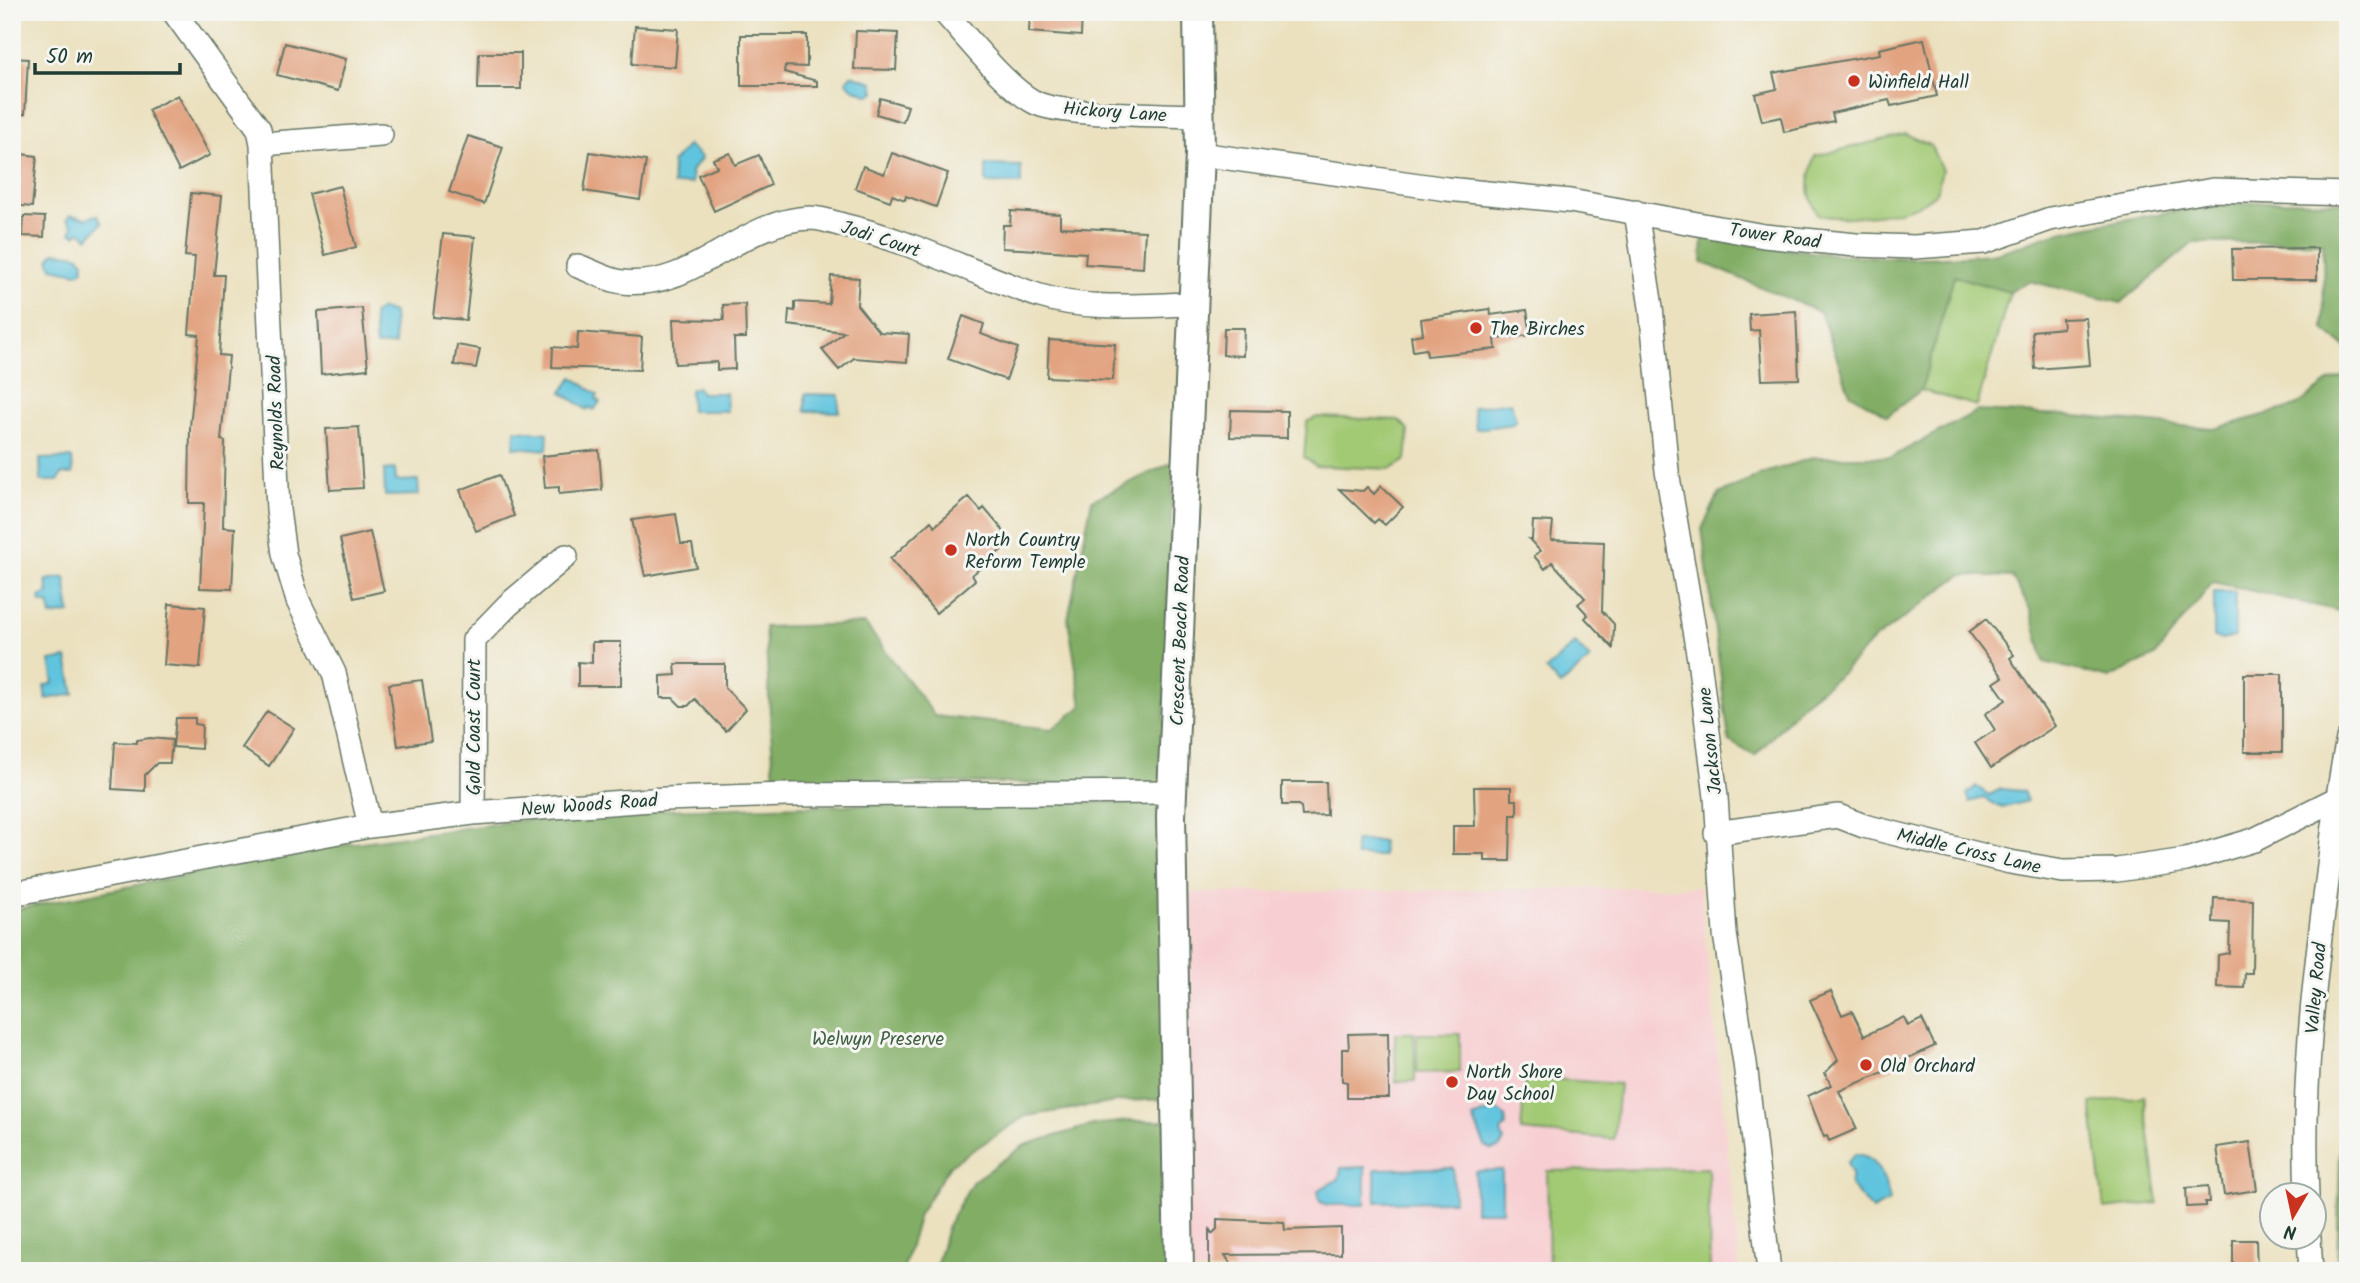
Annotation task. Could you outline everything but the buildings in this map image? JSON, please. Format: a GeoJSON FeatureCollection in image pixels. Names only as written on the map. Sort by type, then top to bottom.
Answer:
{"type":"FeatureCollection","features":[{"type":"Feature","properties":{"kind":"street","name":"Reynolds Road"},"geometry":{"type":"LineString","coordinates":[[174,12],[259,129],[262,144],[278,510],[284,554],[298,601],[334,673],[370,827]]}},
{"type":"Feature","properties":{"kind":"street","name":"Hickory Lane"},"geometry":{"type":"LineString","coordinates":[[944,12],[1014,88],[1037,104],[1065,109],[1198,116]]}},
{"type":"Feature","properties":{"kind":"street","name":"Crescent Beach Road"},"geometry":{"type":"LineString","coordinates":[[1179,1271],[1172,792],[1200,154],[1198,12]]}},
{"type":"Feature","properties":{"kind":"street"},"geometry":{"type":"LineString","coordinates":[[262,144],[380,135]]}},
{"type":"Feature","properties":{"kind":"street","name":"Tower Road"},"geometry":{"type":"LineString","coordinates":[[1200,154],[1636,212],[1764,236],[1856,245],[1914,247],[1984,242],[2050,219],[2213,190],[2348,194]]}},
{"type":"Feature","properties":{"kind":"street","name":"Jackson Lane"},"geometry":{"type":"LineString","coordinates":[[1636,212],[1651,307],[1667,471],[1699,659],[1716,797],[1716,834],[1725,934],[1745,1063],[1769,1271]]}},
{"type":"Feature","properties":{"kind":"street","name":"Jodi Court"},"geometry":{"type":"LineString","coordinates":[[579,265],[622,282],[654,281],[696,268],[746,235],[786,222],[812,218],[867,231],[1043,297],[1106,305],[1193,304]]}},
{"type":"Feature","properties":{"kind":"street","name":"Gold Coast Court"},"geometry":{"type":"LineString","coordinates":[[473,813],[474,640],[508,604],[566,556]]}},
{"type":"Feature","properties":{"kind":"street","name":"Valley Road"},"geometry":{"type":"LineString","coordinates":[[2306,1182],[2304,1136],[2312,1022],[2338,798],[2348,739]]}},
{"type":"Feature","properties":{"kind":"street","name":"New Woods Road"},"geometry":{"type":"LineString","coordinates":[[12,894],[370,827],[473,813],[665,799],[786,795],[1172,792]]}},
{"type":"Feature","properties":{"kind":"street","name":"Middle Cross Lane"},"geometry":{"type":"LineString","coordinates":[[1716,834],[1838,816],[1864,826],[2010,862],[2063,871],[2116,870],[2186,860],[2254,840],[2338,798]]}},
{"type":"Feature","properties":{"kind":"street"},"geometry":{"type":"LineString","coordinates":[[2310,1252],[2311,1271]]}},
{"type":"Feature","properties":{"kind":"shaded area","name":"North Shore Day School"},"geometry":{"type":"Polygon","coordinates":[[[1700,887],[1740,1271],[1185,1271],[1182,893],[1700,887]]]}},
{"type":"Feature","properties":{"kind":"green space"},"geometry":{"type":"Polygon","coordinates":[[[1906,134],[1931,146],[1942,170],[1936,192],[1928,200],[1899,211],[1881,214],[1845,217],[1819,215],[1811,200],[1809,187],[1815,156],[1906,134]]]}},
{"type":"Feature","properties":{"kind":"green space"},"geometry":{"type":"Polygon","coordinates":[[[2281,201],[2348,202],[2348,349],[2324,329],[2323,242],[2193,243],[2121,303],[2029,281],[2010,292],[1954,276],[1921,390],[1887,416],[1850,393],[1820,312],[1702,262],[1703,235],[1809,252],[1881,257],[1953,257],[1989,254],[2060,232],[2142,216],[2281,201]]]}},
{"type":"Feature","properties":{"kind":"green space"},"geometry":{"type":"Polygon","coordinates":[[[1954,276],[2010,292],[1977,406],[1921,390],[1954,276]]]}},
{"type":"Feature","properties":{"kind":"green space"},"geometry":{"type":"Polygon","coordinates":[[[2348,375],[2348,613],[2213,582],[2155,656],[2109,678],[2044,662],[2031,611],[2012,577],[1961,575],[1871,642],[1842,673],[1801,705],[1755,756],[1729,741],[1702,529],[1719,494],[1762,474],[1815,457],[1892,457],[1977,411],[2065,415],[2214,429],[2296,406],[2330,381],[2348,375]]]}},
{"type":"Feature","properties":{"kind":"green space"},"geometry":{"type":"Polygon","coordinates":[[[1317,417],[1399,420],[1409,430],[1406,460],[1391,469],[1316,466],[1304,457],[1307,422],[1317,417]]]}},
{"type":"Feature","properties":{"kind":"green space"},"geometry":{"type":"Polygon","coordinates":[[[1173,462],[1162,784],[774,782],[765,627],[865,624],[935,716],[1052,729],[1082,706],[1068,619],[1092,500],[1173,462]]]}},
{"type":"Feature","properties":{"kind":"green space","name":"Welwyn Preserve"},"geometry":{"type":"Polygon","coordinates":[[[1162,802],[1168,1099],[1124,1101],[1026,1116],[950,1165],[919,1214],[903,1271],[12,1271],[12,910],[326,847],[546,817],[659,810],[888,804],[1162,802]]]}},
{"type":"Feature","properties":{"kind":"green space"},"geometry":{"type":"Polygon","coordinates":[[[2344,996],[2348,1003],[2348,1271],[2337,1271],[2344,996]]]}},
{"type":"Feature","properties":{"kind":"green space"},"geometry":{"type":"Polygon","coordinates":[[[1395,1033],[1414,1033],[1415,1081],[1396,1082],[1395,1033]]]}},
{"type":"Feature","properties":{"kind":"green space"},"geometry":{"type":"Polygon","coordinates":[[[1417,1034],[1460,1034],[1460,1072],[1417,1073],[1417,1034]]]}},
{"type":"Feature","properties":{"kind":"green space"},"geometry":{"type":"Polygon","coordinates":[[[1525,1077],[1619,1084],[1614,1139],[1521,1131],[1525,1077]]]}},
{"type":"Feature","properties":{"kind":"green space"},"geometry":{"type":"Polygon","coordinates":[[[2144,1096],[2158,1203],[2104,1209],[2091,1103],[2144,1096]]]}},
{"type":"Feature","properties":{"kind":"green space"},"geometry":{"type":"Polygon","coordinates":[[[1168,1121],[1171,1271],[935,1271],[948,1224],[973,1181],[1025,1145],[1092,1125],[1168,1121]]]}},
{"type":"Feature","properties":{"kind":"green space"},"geometry":{"type":"Polygon","coordinates":[[[1708,1168],[1710,1271],[1549,1271],[1547,1171],[1708,1168]]]}},
{"type":"Feature","properties":{"kind":"water"},"geometry":{"type":"Polygon","coordinates":[[[851,75],[873,82],[875,92],[869,95],[852,88],[846,81],[851,75]]]}},
{"type":"Feature","properties":{"kind":"water"},"geometry":{"type":"Polygon","coordinates":[[[688,145],[702,158],[691,171],[692,183],[673,185],[672,163],[688,145]]]}},
{"type":"Feature","properties":{"kind":"water"},"geometry":{"type":"Polygon","coordinates":[[[986,165],[1021,166],[1021,184],[986,183],[986,165]]]}},
{"type":"Feature","properties":{"kind":"water"},"geometry":{"type":"Polygon","coordinates":[[[70,215],[86,218],[97,215],[102,223],[88,238],[80,231],[76,235],[71,233],[73,226],[67,219],[70,215]]]}},
{"type":"Feature","properties":{"kind":"water"},"geometry":{"type":"Polygon","coordinates":[[[55,252],[78,255],[84,262],[83,269],[77,273],[52,268],[49,259],[55,252]]]}},
{"type":"Feature","properties":{"kind":"water"},"geometry":{"type":"Polygon","coordinates":[[[382,309],[393,313],[395,345],[376,346],[373,314],[382,309]]]}},
{"type":"Feature","properties":{"kind":"water"},"geometry":{"type":"Polygon","coordinates":[[[573,377],[598,395],[596,399],[600,402],[594,410],[589,407],[587,410],[562,392],[573,377]]]}},
{"type":"Feature","properties":{"kind":"water"},"geometry":{"type":"Polygon","coordinates":[[[697,387],[701,393],[726,393],[727,411],[691,411],[690,390],[697,387]]]}},
{"type":"Feature","properties":{"kind":"water"},"geometry":{"type":"Polygon","coordinates":[[[805,394],[839,395],[839,412],[805,411],[805,394]]]}},
{"type":"Feature","properties":{"kind":"water"},"geometry":{"type":"Polygon","coordinates":[[[1510,402],[1516,419],[1513,424],[1476,429],[1473,407],[1510,402]]]}},
{"type":"Feature","properties":{"kind":"water"},"geometry":{"type":"Polygon","coordinates":[[[515,430],[548,433],[547,450],[514,447],[515,430]]]}},
{"type":"Feature","properties":{"kind":"water"},"geometry":{"type":"Polygon","coordinates":[[[72,458],[73,474],[62,474],[58,481],[41,481],[40,459],[72,458]]]}},
{"type":"Feature","properties":{"kind":"water"},"geometry":{"type":"Polygon","coordinates":[[[395,469],[396,481],[418,480],[419,495],[385,496],[384,470],[395,469]]]}},
{"type":"Feature","properties":{"kind":"water"},"geometry":{"type":"Polygon","coordinates":[[[65,577],[70,613],[51,616],[49,603],[41,603],[40,597],[48,593],[46,580],[65,577]]]}},
{"type":"Feature","properties":{"kind":"water"},"geometry":{"type":"Polygon","coordinates":[[[2214,592],[2235,592],[2235,637],[2222,640],[2214,637],[2214,592]]]}},
{"type":"Feature","properties":{"kind":"water"},"geometry":{"type":"Polygon","coordinates":[[[1575,643],[1590,659],[1560,686],[1546,670],[1575,643]]]}},
{"type":"Feature","properties":{"kind":"water"},"geometry":{"type":"Polygon","coordinates":[[[67,658],[74,694],[46,699],[44,686],[54,683],[50,661],[67,658]]]}},
{"type":"Feature","properties":{"kind":"water"},"geometry":{"type":"Polygon","coordinates":[[[1976,786],[1989,795],[2001,789],[2023,791],[2027,801],[2002,808],[1983,798],[1970,802],[1967,794],[1976,786]]]}},
{"type":"Feature","properties":{"kind":"water"},"geometry":{"type":"Polygon","coordinates":[[[1355,841],[1382,841],[1383,856],[1355,856],[1355,841]]]}},
{"type":"Feature","properties":{"kind":"water"},"geometry":{"type":"Polygon","coordinates":[[[1496,1109],[1505,1116],[1506,1125],[1501,1132],[1504,1141],[1500,1148],[1492,1150],[1485,1146],[1473,1118],[1496,1109]]]}},
{"type":"Feature","properties":{"kind":"water"},"geometry":{"type":"Polygon","coordinates":[[[1855,1154],[1863,1155],[1875,1164],[1886,1185],[1889,1201],[1872,1210],[1850,1185],[1852,1174],[1847,1163],[1855,1154]]]}},
{"type":"Feature","properties":{"kind":"water"},"geometry":{"type":"Polygon","coordinates":[[[1365,1167],[1365,1205],[1328,1205],[1320,1202],[1318,1190],[1339,1179],[1341,1168],[1365,1167]]]}},
{"type":"Feature","properties":{"kind":"water"},"geometry":{"type":"Polygon","coordinates":[[[1453,1168],[1454,1201],[1376,1202],[1375,1169],[1453,1168]]]}},
{"type":"Feature","properties":{"kind":"water"},"geometry":{"type":"Polygon","coordinates":[[[1502,1170],[1502,1211],[1475,1211],[1475,1171],[1502,1170]]]}},
{"type":"Feature","properties":{"kind":"place","name":"Winfield Hall"},"geometry":{"type":"Point","coordinates":[1854,81]}},
{"type":"Feature","properties":{"kind":"place","name":"The Birches"},"geometry":{"type":"Point","coordinates":[1476,328]}},
{"type":"Feature","properties":{"kind":"place","name":"North Country Reform Temple"},"geometry":{"type":"Point","coordinates":[951,550]}},
{"type":"Feature","properties":{"kind":"place","name":"Old Orchard"},"geometry":{"type":"Point","coordinates":[1866,1065]}},
{"type":"Feature","properties":{"kind":"place","name":"North Shore Day School"},"geometry":{"type":"Point","coordinates":[1452,1082]}}]}
